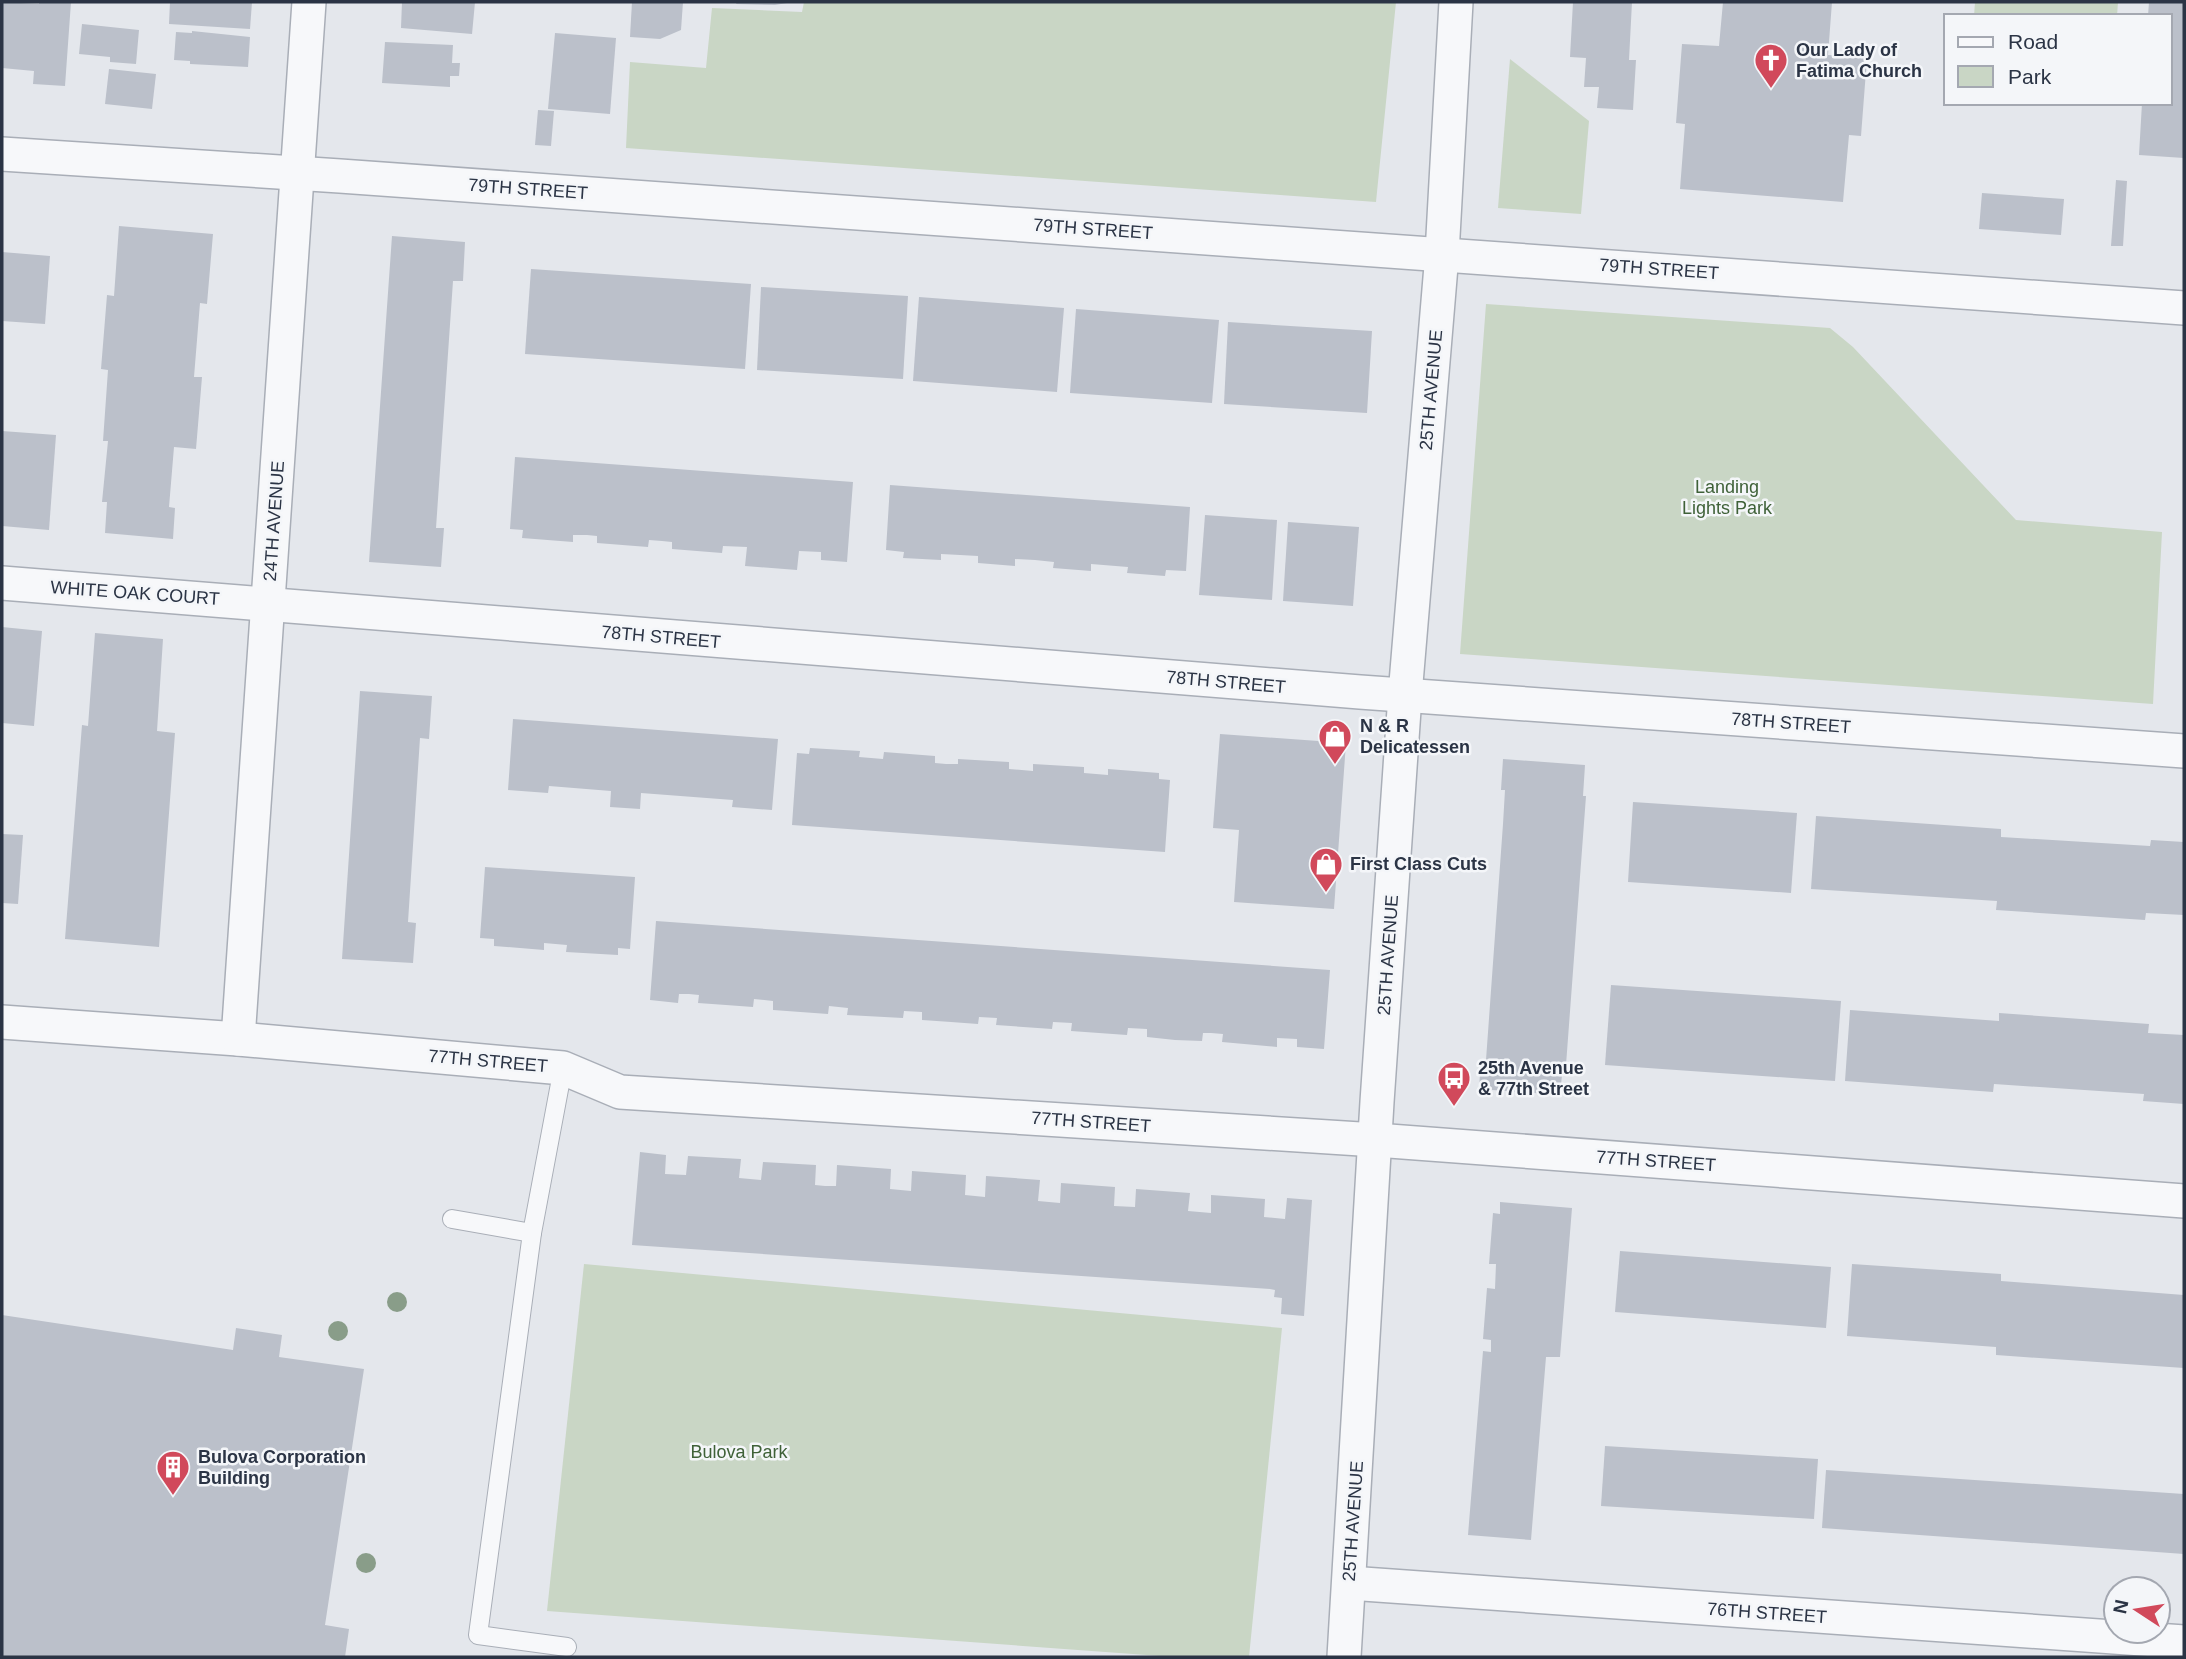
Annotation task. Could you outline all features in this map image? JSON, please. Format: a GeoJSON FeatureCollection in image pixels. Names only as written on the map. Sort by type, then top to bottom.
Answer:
{"type":"FeatureCollection","features":[{"type":"Feature","properties":{"kind":"street","name":"24TH AVENUE"},"geometry":{"type":"LineString","coordinates":[[238,1040],[309,2]]}},
{"type":"Feature","properties":{"kind":"street","name":"25TH AVENUE"},"geometry":{"type":"LineString","coordinates":[[1344,1657],[1405,695],[1442,254],[1457,2]]}},
{"type":"Feature","properties":{"kind":"street","name":"79TH STREET"},"geometry":{"type":"LineString","coordinates":[[2,155],[298,173],[2184,308]]}},
{"type":"Feature","properties":{"kind":"street","name":"WHITE OAK COURT"},"geometry":{"type":"LineString","coordinates":[[2,583],[268,605]]}},
{"type":"Feature","properties":{"kind":"street","name":"78TH STREET"},"geometry":{"type":"LineString","coordinates":[[268,605],[1405,695],[2184,751]]}},
{"type":"Feature","properties":{"kind":"street","name":"77TH STREET"},"geometry":{"type":"LineString","coordinates":[[2,1022],[562,1068],[620,1092],[1376,1140],[2184,1201]]}},
{"type":"Feature","properties":{"kind":"street","name":"76TH STREET"},"geometry":{"type":"LineString","coordinates":[[1349,1583],[2184,1643]]}},
{"type":"Feature","properties":{"kind":"lane"},"geometry":{"type":"LineString","coordinates":[[562,1068],[533,1233],[478,1635],[567,1647]]}},
{"type":"Feature","properties":{"kind":"lane"},"geometry":{"type":"LineString","coordinates":[[452,1219],[533,1233]]}},
{"type":"Feature","properties":{"kind":"green space"},"geometry":{"type":"Polygon","coordinates":[[[804,2],[1396,2],[1376,202],[626,148],[630,62],[706,68],[712,8],[802,12],[804,2]]]}},
{"type":"Feature","properties":{"kind":"green space"},"geometry":{"type":"Polygon","coordinates":[[[1975,2],[2118,2],[2117,14],[1974,14],[1975,2]]]}},
{"type":"Feature","properties":{"kind":"green space"},"geometry":{"type":"Polygon","coordinates":[[[1510,59],[1589,121],[1581,214],[1498,208],[1510,59]]]}},
{"type":"Feature","properties":{"kind":"green space","name":"Landing Lights Park"},"geometry":{"type":"Polygon","coordinates":[[[1486,304],[1830,328],[1853,347],[2016,520],[2162,532],[2153,704],[1460,654],[1486,304]]]}},
{"type":"Feature","properties":{"kind":"green space","name":"Bulova Park"},"geometry":{"type":"Polygon","coordinates":[[[584,1264],[1282,1328],[1249,1657],[1174,1657],[547,1611],[584,1264]]]}},
{"type":"Feature","properties":{"kind":"building"},"geometry":{"type":"Polygon","coordinates":[[[2,2],[71,2],[65,86],[33,84],[34,71],[2,68],[2,2]]]}},
{"type":"Feature","properties":{"kind":"building"},"geometry":{"type":"Polygon","coordinates":[[[170,2],[252,2],[250,29],[169,24],[170,2]]]}},
{"type":"Feature","properties":{"kind":"building"},"geometry":{"type":"Polygon","coordinates":[[[402,2],[475,2],[472,34],[401,28],[402,2]]]}},
{"type":"Feature","properties":{"kind":"building"},"geometry":{"type":"Polygon","coordinates":[[[632,2],[683,2],[681,30],[660,39],[630,37],[632,2]]]}},
{"type":"Feature","properties":{"kind":"building"},"geometry":{"type":"Polygon","coordinates":[[[1573,2],[1632,2],[1629,60],[1636,60],[1633,110],[1597,108],[1599,87],[1584,87],[1586,58],[1570,57],[1573,2]]]}},
{"type":"Feature","properties":{"kind":"building","name":"Our Lady of Fatima Church"},"geometry":{"type":"Polygon","coordinates":[[[1723,2],[1832,2],[1828,55],[1867,58],[1861,136],[1849,135],[1843,202],[1680,189],[1685,124],[1676,123],[1682,44],[1719,46],[1723,2]]]}},
{"type":"Feature","properties":{"kind":"building"},"geometry":{"type":"Polygon","coordinates":[[[2149,2],[2184,2],[2184,158],[2139,155],[2142,105],[2172,105],[2172,14],[2148,14],[2149,2]]]}},
{"type":"Feature","properties":{"kind":"building"},"geometry":{"type":"Polygon","coordinates":[[[787,3],[775,5],[736,4],[787,3]]]}},
{"type":"Feature","properties":{"kind":"building"},"geometry":{"type":"Polygon","coordinates":[[[82,24],[139,30],[136,64],[110,62],[110,57],[79,54],[82,24]]]}},
{"type":"Feature","properties":{"kind":"building"},"geometry":{"type":"Polygon","coordinates":[[[176,32],[250,37],[248,67],[190,64],[190,61],[174,60],[176,32]]]}},
{"type":"Feature","properties":{"kind":"building"},"geometry":{"type":"Polygon","coordinates":[[[555,33],[616,38],[610,114],[548,109],[555,33]]]}},
{"type":"Feature","properties":{"kind":"building"},"geometry":{"type":"Polygon","coordinates":[[[385,42],[453,45],[452,63],[460,63],[459,76],[450,76],[450,87],[382,83],[385,42]]]}},
{"type":"Feature","properties":{"kind":"building"},"geometry":{"type":"Polygon","coordinates":[[[109,69],[156,74],[152,109],[105,104],[109,69]]]}},
{"type":"Feature","properties":{"kind":"building"},"geometry":{"type":"Polygon","coordinates":[[[538,110],[554,111],[551,146],[535,145],[538,110]]]}},
{"type":"Feature","properties":{"kind":"building"},"geometry":{"type":"Polygon","coordinates":[[[2116,180],[2127,181],[2123,246],[2111,246],[2116,180]]]}},
{"type":"Feature","properties":{"kind":"building"},"geometry":{"type":"Polygon","coordinates":[[[1982,193],[2064,199],[2061,235],[1979,229],[1982,193]]]}},
{"type":"Feature","properties":{"kind":"building"},"geometry":{"type":"Polygon","coordinates":[[[119,226],[213,234],[207,304],[200,303],[194,377],[202,377],[196,449],[174,447],[169,507],[175,508],[173,539],[105,533],[107,502],[102,502],[108,441],[103,441],[108,370],[101,369],[107,295],[114,296],[119,226]]]}},
{"type":"Feature","properties":{"kind":"building"},"geometry":{"type":"Polygon","coordinates":[[[392,236],[465,242],[463,281],[453,281],[436,528],[444,528],[441,567],[369,562],[392,236]]]}},
{"type":"Feature","properties":{"kind":"building"},"geometry":{"type":"Polygon","coordinates":[[[2,252],[50,256],[45,324],[2,321],[2,252]]]}},
{"type":"Feature","properties":{"kind":"building"},"geometry":{"type":"Polygon","coordinates":[[[531,269],[751,284],[745,369],[525,354],[531,269]]]}},
{"type":"Feature","properties":{"kind":"building"},"geometry":{"type":"Polygon","coordinates":[[[761,287],[908,296],[903,379],[757,370],[761,287]]]}},
{"type":"Feature","properties":{"kind":"building"},"geometry":{"type":"Polygon","coordinates":[[[919,297],[1064,308],[1057,392],[913,381],[919,297]]]}},
{"type":"Feature","properties":{"kind":"building"},"geometry":{"type":"Polygon","coordinates":[[[1076,309],[1219,320],[1212,403],[1070,393],[1076,309]]]}},
{"type":"Feature","properties":{"kind":"building"},"geometry":{"type":"Polygon","coordinates":[[[1228,322],[1372,331],[1367,413],[1224,404],[1228,322]]]}},
{"type":"Feature","properties":{"kind":"building"},"geometry":{"type":"Polygon","coordinates":[[[2,431],[56,435],[49,530],[2,526],[2,431]]]}},
{"type":"Feature","properties":{"kind":"building"},"geometry":{"type":"Polygon","coordinates":[[[515,457],[853,482],[847,562],[821,560],[821,552],[799,551],[797,570],[745,566],[747,547],[723,546],[722,553],[672,549],[672,542],[662,541],[649,540],[648,547],[597,543],[597,536],[587,535],[573,535],[573,542],[522,538],[523,530],[510,529],[515,457]]]}},
{"type":"Feature","properties":{"kind":"building"},"geometry":{"type":"Polygon","coordinates":[[[890,485],[1190,507],[1186,571],[1166,570],[1165,576],[1127,573],[1128,567],[1091,564],[1091,571],[1053,568],[1054,562],[1035,560],[1015,559],[1015,566],[978,563],[978,556],[941,554],[941,560],[903,558],[904,552],[886,550],[890,485]]]}},
{"type":"Feature","properties":{"kind":"building"},"geometry":{"type":"Polygon","coordinates":[[[1205,515],[1277,520],[1272,600],[1199,595],[1205,515]]]}},
{"type":"Feature","properties":{"kind":"building"},"geometry":{"type":"Polygon","coordinates":[[[1288,522],[1359,527],[1353,606],[1283,601],[1288,522]]]}},
{"type":"Feature","properties":{"kind":"building"},"geometry":{"type":"Polygon","coordinates":[[[2,627],[42,631],[34,726],[2,723],[2,627]]]}},
{"type":"Feature","properties":{"kind":"building"},"geometry":{"type":"Polygon","coordinates":[[[95,633],[163,639],[157,731],[175,733],[159,947],[65,939],[82,725],[88,726],[95,633]]]}},
{"type":"Feature","properties":{"kind":"building"},"geometry":{"type":"Polygon","coordinates":[[[360,691],[432,696],[429,739],[420,738],[408,922],[416,923],[413,963],[342,959],[360,691]]]}},
{"type":"Feature","properties":{"kind":"building"},"geometry":{"type":"Polygon","coordinates":[[[513,719],[778,739],[772,810],[732,807],[733,800],[641,793],[640,809],[610,807],[611,791],[549,786],[548,793],[508,790],[513,719]]]}},
{"type":"Feature","properties":{"kind":"building"},"geometry":{"type":"Polygon","coordinates":[[[1220,734],[1346,743],[1334,909],[1234,902],[1239,830],[1213,828],[1220,734]]]}},
{"type":"Feature","properties":{"kind":"building"},"geometry":{"type":"Polygon","coordinates":[[[810,748],[860,751],[859,757],[883,759],[884,752],[935,756],[935,763],[946,764],[958,764],[958,759],[1009,762],[1009,769],[1033,771],[1033,764],[1084,767],[1084,773],[1108,775],[1108,769],[1159,773],[1159,779],[1170,780],[1165,852],[792,825],[797,753],[809,754],[810,748]]]}},
{"type":"Feature","properties":{"kind":"building"},"geometry":{"type":"Polygon","coordinates":[[[1503,759],[1585,765],[1583,796],[1586,796],[1566,1065],[1563,1065],[1560,1095],[1479,1089],[1481,1059],[1486,1060],[1505,790],[1501,790],[1503,759]]]}},
{"type":"Feature","properties":{"kind":"building"},"geometry":{"type":"Polygon","coordinates":[[[1633,802],[1797,813],[1791,893],[1628,882],[1633,802]]]}},
{"type":"Feature","properties":{"kind":"building"},"geometry":{"type":"Polygon","coordinates":[[[1816,816],[2001,829],[2001,837],[2150,846],[2151,840],[2184,842],[2184,915],[2146,913],[2145,920],[1996,910],[1997,901],[1811,889],[1816,816]]]}},
{"type":"Feature","properties":{"kind":"building"},"geometry":{"type":"Polygon","coordinates":[[[2,834],[23,835],[18,904],[2,903],[2,834]]]}},
{"type":"Feature","properties":{"kind":"building"},"geometry":{"type":"Polygon","coordinates":[[[485,867],[635,877],[630,949],[618,948],[618,955],[566,952],[567,945],[544,943],[544,950],[494,946],[494,939],[480,938],[485,867]]]}},
{"type":"Feature","properties":{"kind":"building"},"geometry":{"type":"Polygon","coordinates":[[[656,921],[1330,970],[1324,1049],[1297,1047],[1297,1039],[1277,1038],[1277,1047],[1222,1042],[1223,1034],[1211,1033],[1203,1033],[1202,1041],[1175,1040],[1147,1037],[1147,1029],[1128,1028],[1127,1035],[1071,1031],[1072,1023],[1053,1022],[1052,1029],[996,1025],[997,1018],[979,1017],[978,1024],[922,1020],[922,1012],[904,1011],[903,1018],[847,1015],[848,1008],[829,1006],[828,1014],[773,1010],[773,1001],[754,999],[753,1007],[698,1003],[699,995],[689,994],[679,994],[678,1003],[650,1000],[656,921]]]}},
{"type":"Feature","properties":{"kind":"building"},"geometry":{"type":"Polygon","coordinates":[[[1611,985],[1841,1001],[1835,1081],[1605,1065],[1611,985]]]}},
{"type":"Feature","properties":{"kind":"building"},"geometry":{"type":"Polygon","coordinates":[[[1850,1010],[1999,1021],[1999,1013],[2149,1024],[2148,1033],[2184,1035],[2184,1104],[2143,1101],[2144,1094],[1994,1084],[1993,1092],[1845,1081],[1850,1010]]]}},
{"type":"Feature","properties":{"kind":"building"},"geometry":{"type":"Polygon","coordinates":[[[640,1152],[666,1155],[665,1174],[686,1175],[688,1156],[741,1159],[739,1178],[761,1180],[763,1162],[816,1165],[815,1185],[825,1186],[836,1186],[837,1165],[891,1169],[890,1189],[911,1191],[912,1171],[966,1175],[965,1195],[985,1197],[986,1176],[1040,1180],[1038,1201],[1060,1203],[1061,1183],[1115,1187],[1114,1206],[1135,1207],[1136,1189],[1190,1193],[1188,1211],[1211,1213],[1211,1195],[1265,1199],[1264,1217],[1285,1219],[1287,1198],[1312,1200],[1304,1316],[1281,1314],[1282,1298],[1274,1297],[1275,1290],[1270,1289],[632,1245],[640,1152]]]}},
{"type":"Feature","properties":{"kind":"building"},"geometry":{"type":"Polygon","coordinates":[[[1500,1202],[1572,1208],[1560,1357],[1546,1357],[1531,1540],[1468,1535],[1483,1351],[1491,1352],[1491,1340],[1483,1339],[1487,1288],[1495,1289],[1496,1264],[1489,1264],[1493,1213],[1500,1214],[1500,1202]]]}},
{"type":"Feature","properties":{"kind":"building"},"geometry":{"type":"Polygon","coordinates":[[[1620,1251],[1831,1267],[1826,1328],[1615,1312],[1620,1251]]]}},
{"type":"Feature","properties":{"kind":"building"},"geometry":{"type":"Polygon","coordinates":[[[1852,1264],[2001,1274],[2001,1281],[2184,1295],[2184,1368],[1996,1355],[1996,1347],[1847,1336],[1852,1264]]]}},
{"type":"Feature","properties":{"kind":"building","name":"Bulova Corporation Building"},"geometry":{"type":"Polygon","coordinates":[[[2,1315],[233,1350],[236,1328],[282,1335],[279,1357],[364,1369],[325,1625],[349,1629],[345,1657],[2,1657],[2,1315]]]}},
{"type":"Feature","properties":{"kind":"building"},"geometry":{"type":"Polygon","coordinates":[[[1605,1446],[1818,1459],[1814,1519],[1601,1506],[1605,1446]]]}},
{"type":"Feature","properties":{"kind":"building"},"geometry":{"type":"Polygon","coordinates":[[[1826,1470],[2184,1494],[2184,1554],[1822,1528],[1826,1470]]]}},
{"type":"Feature","properties":{"kind":"place","name":"Our Lady of Fatima Church"},"geometry":{"type":"Point","coordinates":[1771,90]}},
{"type":"Feature","properties":{"kind":"place","name":"N & R Delicatessen"},"geometry":{"type":"Point","coordinates":[1335,766]}},
{"type":"Feature","properties":{"kind":"place","name":"First Class Cuts"},"geometry":{"type":"Point","coordinates":[1326,894]}},
{"type":"Feature","properties":{"kind":"place","name":"25th Avenue & 77th Street"},"geometry":{"type":"Point","coordinates":[1454,1108]}},
{"type":"Feature","properties":{"kind":"place","name":"Bulova Corporation Building"},"geometry":{"type":"Point","coordinates":[173,1497]}}]}
